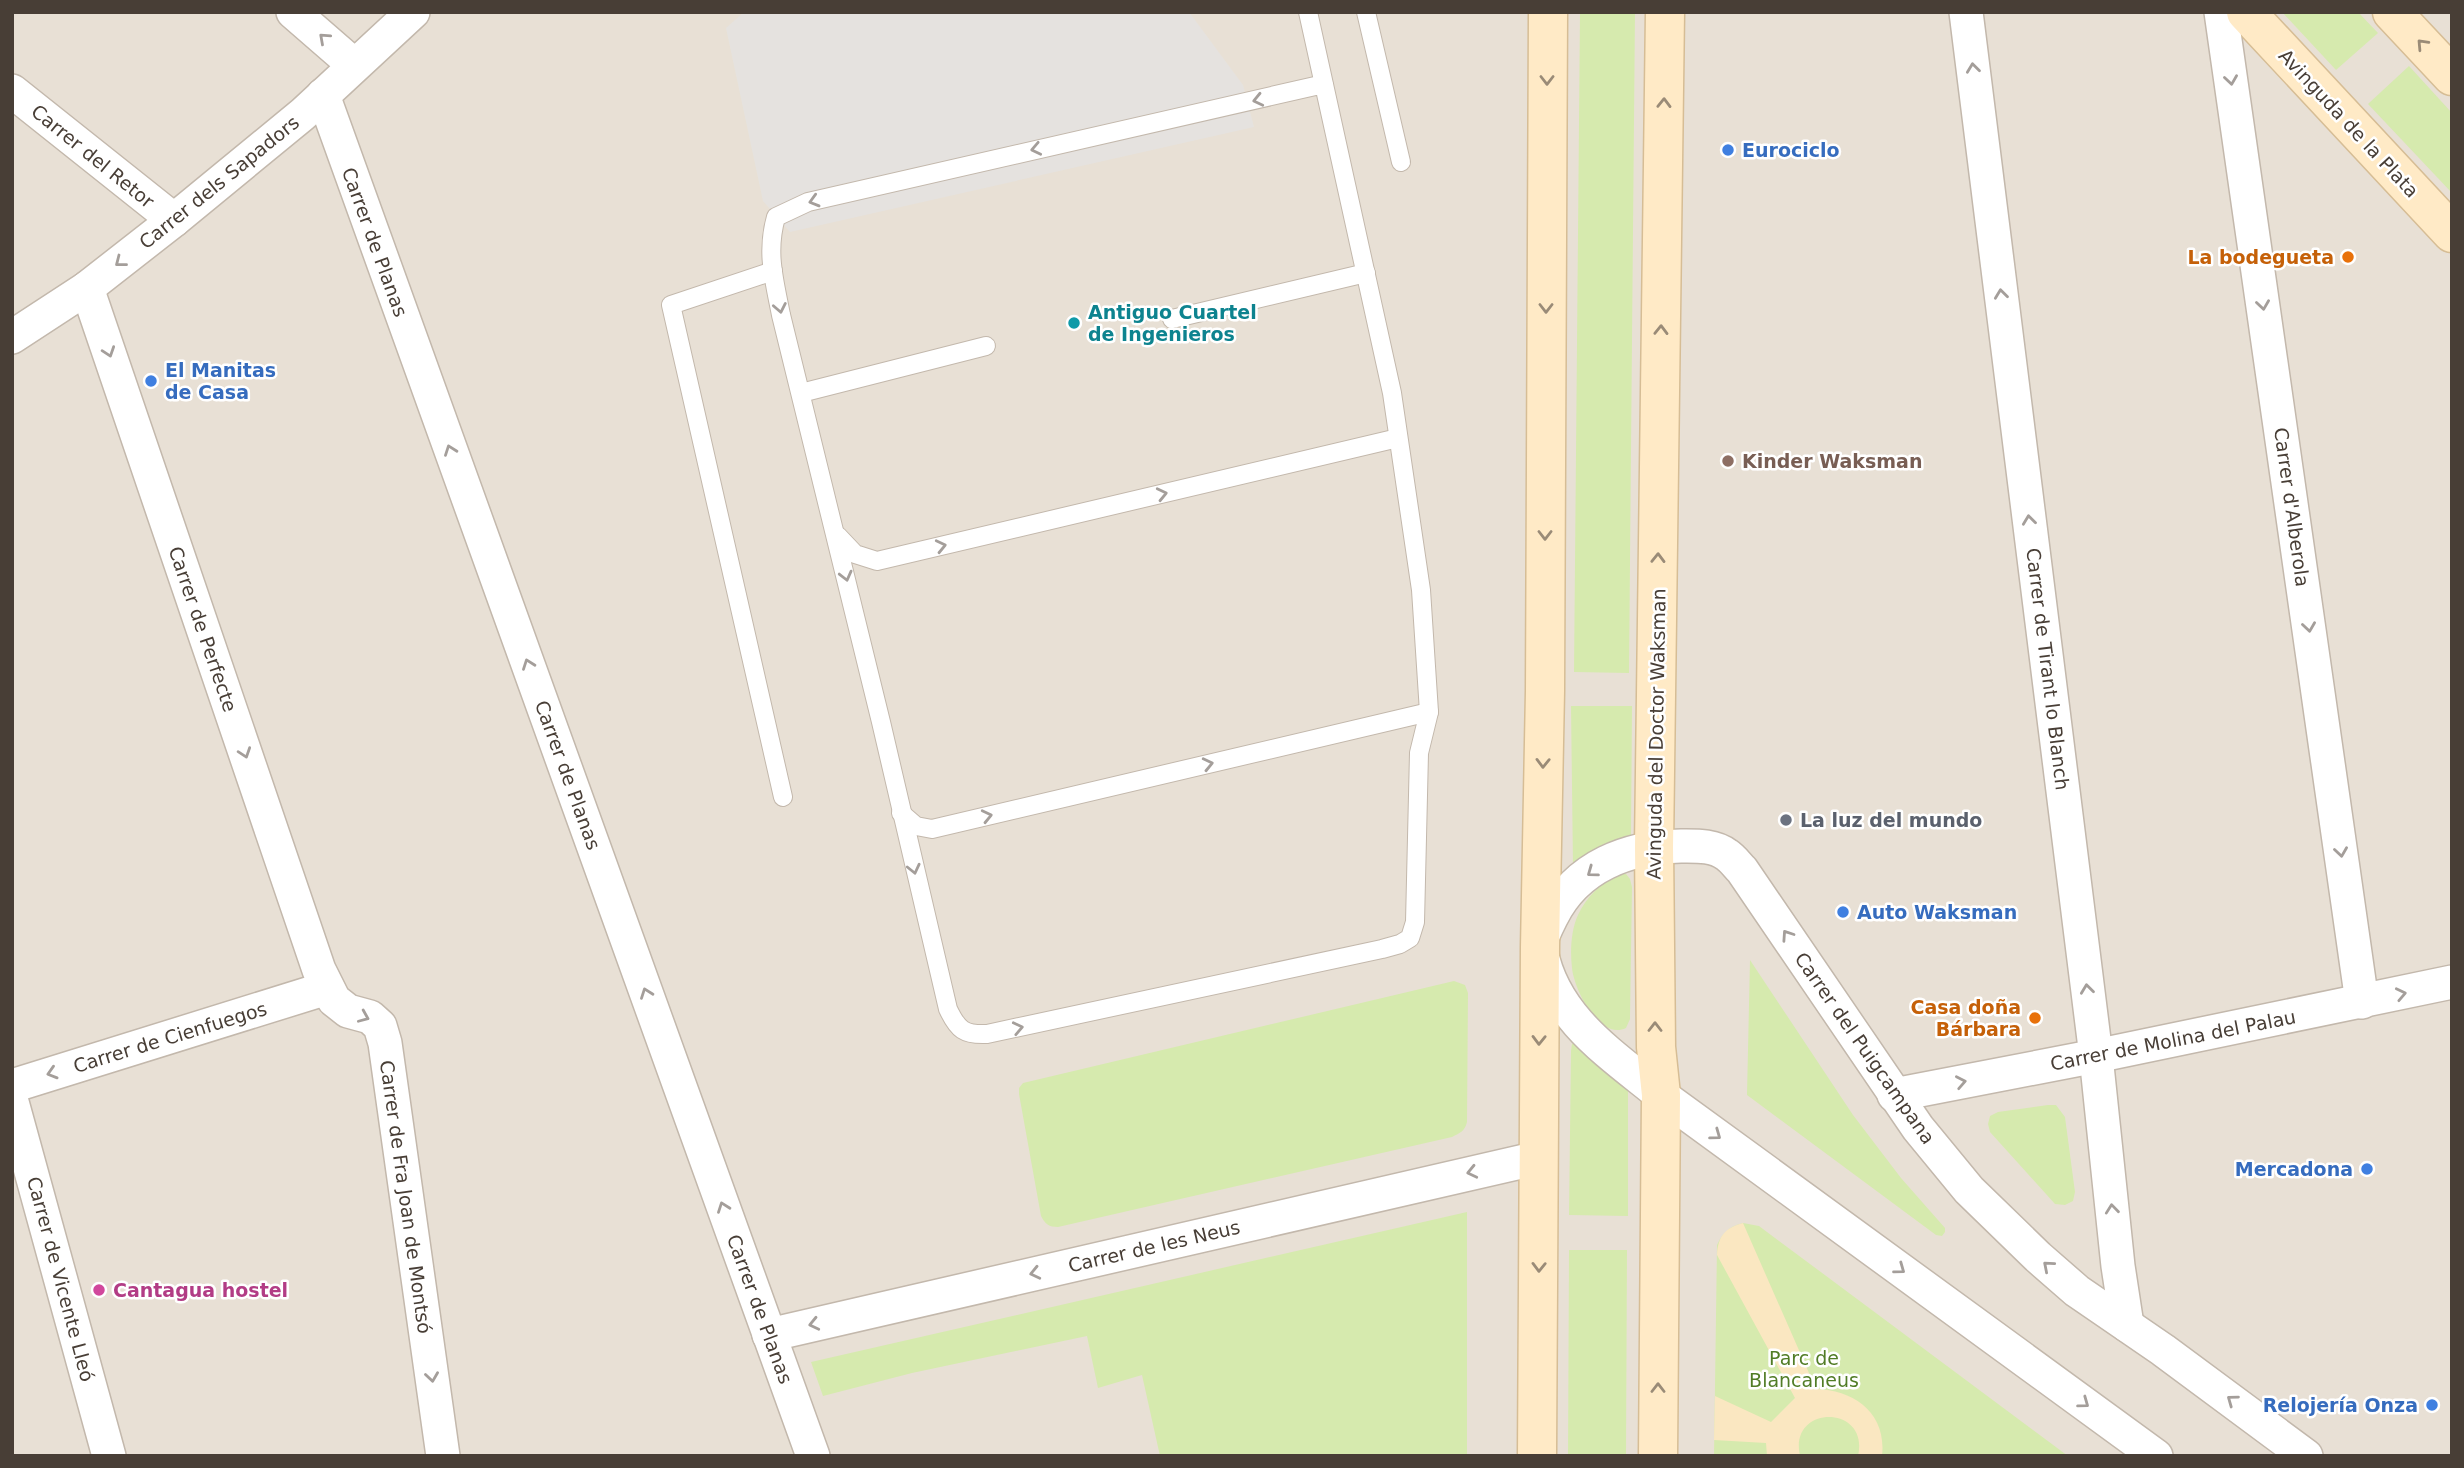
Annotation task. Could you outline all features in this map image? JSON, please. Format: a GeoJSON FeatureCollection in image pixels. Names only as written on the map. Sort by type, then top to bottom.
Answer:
{"type":"FeatureCollection","features":[{"type":"Feature","properties":{"kind":"main road"},"geometry":{"type":"LineString","coordinates":[[1537,1456],[1548,12]]}},
{"type":"Feature","properties":{"kind":"main road","name":"Avinguda del Doctor Waksman"},"geometry":{"type":"LineString","coordinates":[[1658,1456],[1661,1095],[1656,1047],[1654,847],[1665,12]]}},
{"type":"Feature","properties":{"kind":"main road","name":"Avinguda de la Plata"},"geometry":{"type":"LineString","coordinates":[[2246,12],[2452,233]]}},
{"type":"Feature","properties":{"kind":"main road"},"geometry":{"type":"LineString","coordinates":[[2392,12],[2452,76]]}},
{"type":"Feature","properties":{"kind":"street"},"geometry":{"type":"LineString","coordinates":[[293,12],[354,65]]}},
{"type":"Feature","properties":{"kind":"street","name":"Carrer dels Sapadors"},"geometry":{"type":"LineString","coordinates":[[12,337],[87,288],[174,220],[303,114],[413,12]]}},
{"type":"Feature","properties":{"kind":"street","name":"Carrer de Tirant lo Blanch"},"geometry":{"type":"LineString","coordinates":[[1966,12],[2127,1325]]}},
{"type":"Feature","properties":{"kind":"street","name":"Carrer d'Alberola"},"geometry":{"type":"LineString","coordinates":[[2221,12],[2362,1002]]}},
{"type":"Feature","properties":{"kind":"street","name":"Carrer del Retor"},"geometry":{"type":"LineString","coordinates":[[12,91],[174,220]]}},
{"type":"Feature","properties":{"kind":"street","name":"Carrer de Planas"},"geometry":{"type":"LineString","coordinates":[[323,95],[813,1456]]}},
{"type":"Feature","properties":{"kind":"street","name":"Carrer de Perfecte"},"geometry":{"type":"LineString","coordinates":[[87,288],[323,979]]}},
{"type":"Feature","properties":{"kind":"street","name":"Carrer del Puigcampana"},"geometry":{"type":"LineString","coordinates":[[1540,947],[1557,906],[1575,884],[1601,865],[1618,857],[1654,847],[1706,846],[1726,853],[1742,870],[1917,1128],[1969,1190],[2077,1291],[2306,1456]]}},
{"type":"Feature","properties":{"kind":"street"},"geometry":{"type":"LineString","coordinates":[[1540,947],[1547,974],[1557,995],[1571,1017],[1588,1035],[1661,1095],[2156,1456]]}},
{"type":"Feature","properties":{"kind":"street","name":"Carrer de Cienfuegos"},"geometry":{"type":"LineString","coordinates":[[12,1086],[323,979]]}},
{"type":"Feature","properties":{"kind":"street","name":"Carrer de Fra Joan de Montsó"},"geometry":{"type":"LineString","coordinates":[[323,979],[334,1000],[348,1011],[370,1017],[380,1026],[443,1456]]}},
{"type":"Feature","properties":{"kind":"street","name":"Carrer de Molina del Palau"},"geometry":{"type":"LineString","coordinates":[[1895,1095],[2452,982]]}},
{"type":"Feature","properties":{"kind":"street","name":"Carrer de Vicente Lleó"},"geometry":{"type":"LineString","coordinates":[[12,1102],[108,1456]]}},
{"type":"Feature","properties":{"kind":"street","name":"Carrer de les Neus"},"geometry":{"type":"LineString","coordinates":[[769,1335],[1538,1157]]}},
{"type":"Feature","properties":{"kind":"lane"},"geometry":{"type":"LineString","coordinates":[[1308,12],[1324,84],[1366,273],[1392,393],[1421,590],[1429,712],[1419,752],[1415,922],[1410,939],[1381,949],[988,1034],[971,1035],[956,1026],[948,1009],[836,533],[781,315],[770,244],[776,217],[808,202],[1324,84]]}},
{"type":"Feature","properties":{"kind":"lane"},"geometry":{"type":"LineString","coordinates":[[1366,12],[1401,162]]}},
{"type":"Feature","properties":{"kind":"lane"},"geometry":{"type":"LineString","coordinates":[[773,271],[671,305],[783,797]]}},
{"type":"Feature","properties":{"kind":"lane"},"geometry":{"type":"LineString","coordinates":[[1172,319],[1366,273]]}},
{"type":"Feature","properties":{"kind":"lane"},"geometry":{"type":"LineString","coordinates":[[801,393],[986,346]]}},
{"type":"Feature","properties":{"kind":"lane"},"geometry":{"type":"LineString","coordinates":[[836,533],[855,554],[877,561],[1398,438]]}},
{"type":"Feature","properties":{"kind":"lane"},"geometry":{"type":"LineString","coordinates":[[901,813],[916,826],[932,829],[1429,712]]}},
{"type":"Feature","properties":{"kind":"shaded area"},"geometry":{"type":"Polygon","coordinates":[[[12,12],[2452,12],[2452,1456],[12,1456],[12,12]]]}},
{"type":"Feature","properties":{"kind":"shaded area"},"geometry":{"type":"Polygon","coordinates":[[[744,12],[1189,12],[1243,85],[1254,127],[790,232],[763,201],[726,28],[744,12]]]}},
{"type":"Feature","properties":{"kind":"green space"},"geometry":{"type":"Polygon","coordinates":[[[1580,12],[1635,12],[1629,673],[1574,672],[1580,12]]]}},
{"type":"Feature","properties":{"kind":"green space"},"geometry":{"type":"Polygon","coordinates":[[[2282,12],[2358,12],[2378,33],[2336,70],[2282,12]]]}},
{"type":"Feature","properties":{"kind":"green space"},"geometry":{"type":"Polygon","coordinates":[[[2409,66],[2452,113],[2452,193],[2368,104],[2409,66]]]}},
{"type":"Feature","properties":{"kind":"green space"},"geometry":{"type":"Polygon","coordinates":[[[1571,706],[1632,706],[1631,835],[1573,868],[1571,706]]]}},
{"type":"Feature","properties":{"kind":"green space"},"geometry":{"type":"Polygon","coordinates":[[[1619,874],[1626,874],[1632,887],[1630,1019],[1626,1028],[1616,1030],[1606,1027],[1598,1020],[1583,1000],[1574,977],[1571,948],[1572,934],[1581,908],[1601,886],[1619,874]]]}},
{"type":"Feature","properties":{"kind":"green space"},"geometry":{"type":"Polygon","coordinates":[[[1750,960],[1853,1115],[1901,1178],[1945,1228],[1942,1236],[1936,1235],[1747,1095],[1750,960]]]}},
{"type":"Feature","properties":{"kind":"green space"},"geometry":{"type":"Polygon","coordinates":[[[1454,981],[1465,985],[1468,993],[1467,1122],[1463,1130],[1452,1137],[1058,1227],[1050,1226],[1041,1216],[1019,1094],[1023,1083],[1454,981]]]}},
{"type":"Feature","properties":{"kind":"green space"},"geometry":{"type":"Polygon","coordinates":[[[1577,1042],[1628,1083],[1628,1216],[1569,1215],[1571,1051],[1572,1044],[1577,1042]]]}},
{"type":"Feature","properties":{"kind":"green space"},"geometry":{"type":"Polygon","coordinates":[[[2056,1105],[2065,1117],[2075,1192],[2073,1201],[2065,1205],[2055,1204],[1990,1132],[1988,1124],[1990,1116],[1998,1112],[2056,1105]]]}},
{"type":"Feature","properties":{"kind":"green space"},"geometry":{"type":"Polygon","coordinates":[[[1467,1212],[1467,1456],[1160,1456],[1142,1375],[1098,1388],[1087,1336],[912,1373],[823,1396],[811,1362],[1467,1212]]]}},
{"type":"Feature","properties":{"kind":"green space","name":"Parc de Blancaneus"},"geometry":{"type":"Polygon","coordinates":[[[1743,1223],[1759,1226],[2068,1456],[1714,1456],[1717,1245],[1727,1231],[1743,1223]]]}},
{"type":"Feature","properties":{"kind":"green space"},"geometry":{"type":"Polygon","coordinates":[[[1569,1250],[1627,1250],[1626,1456],[1568,1456],[1569,1250]]]}},
{"type":"Feature","properties":{"kind":"sand"},"geometry":{"type":"Polygon","coordinates":[[[1743,1223],[1816,1389],[1843,1394],[1865,1407],[1879,1428],[1882,1456],[1858,1456],[1858,1439],[1852,1427],[1842,1419],[1829,1417],[1816,1419],[1806,1427],[1800,1439],[1800,1456],[1767,1456],[1766,1443],[1714,1440],[1715,1396],[1771,1422],[1795,1398],[1717,1255],[1724,1234],[1731,1227],[1743,1223]]]}},
{"type":"Feature","properties":{"kind":"place","name":"Eurociclo"},"geometry":{"type":"Point","coordinates":[1728,150]}},
{"type":"Feature","properties":{"kind":"place","name":"La bodegueta"},"geometry":{"type":"Point","coordinates":[2348,257]}},
{"type":"Feature","properties":{"kind":"place","name":"Antiguo Cuartel de Ingenieros"},"geometry":{"type":"Point","coordinates":[1074,323]}},
{"type":"Feature","properties":{"kind":"place","name":"El Manitas de Casa"},"geometry":{"type":"Point","coordinates":[151,381]}},
{"type":"Feature","properties":{"kind":"place","name":"Kinder Waksman"},"geometry":{"type":"Point","coordinates":[1728,461]}},
{"type":"Feature","properties":{"kind":"place","name":"La luz del mundo"},"geometry":{"type":"Point","coordinates":[1786,820]}},
{"type":"Feature","properties":{"kind":"place","name":"Auto Waksman"},"geometry":{"type":"Point","coordinates":[1843,912]}},
{"type":"Feature","properties":{"kind":"place","name":"Casa doña Bárbara"},"geometry":{"type":"Point","coordinates":[2035,1018]}},
{"type":"Feature","properties":{"kind":"place","name":"Mercadona"},"geometry":{"type":"Point","coordinates":[2367,1169]}},
{"type":"Feature","properties":{"kind":"place","name":"Cantagua hostel"},"geometry":{"type":"Point","coordinates":[99,1290]}},
{"type":"Feature","properties":{"kind":"place","name":"Relojería Onza"},"geometry":{"type":"Point","coordinates":[2432,1405]}}]}
